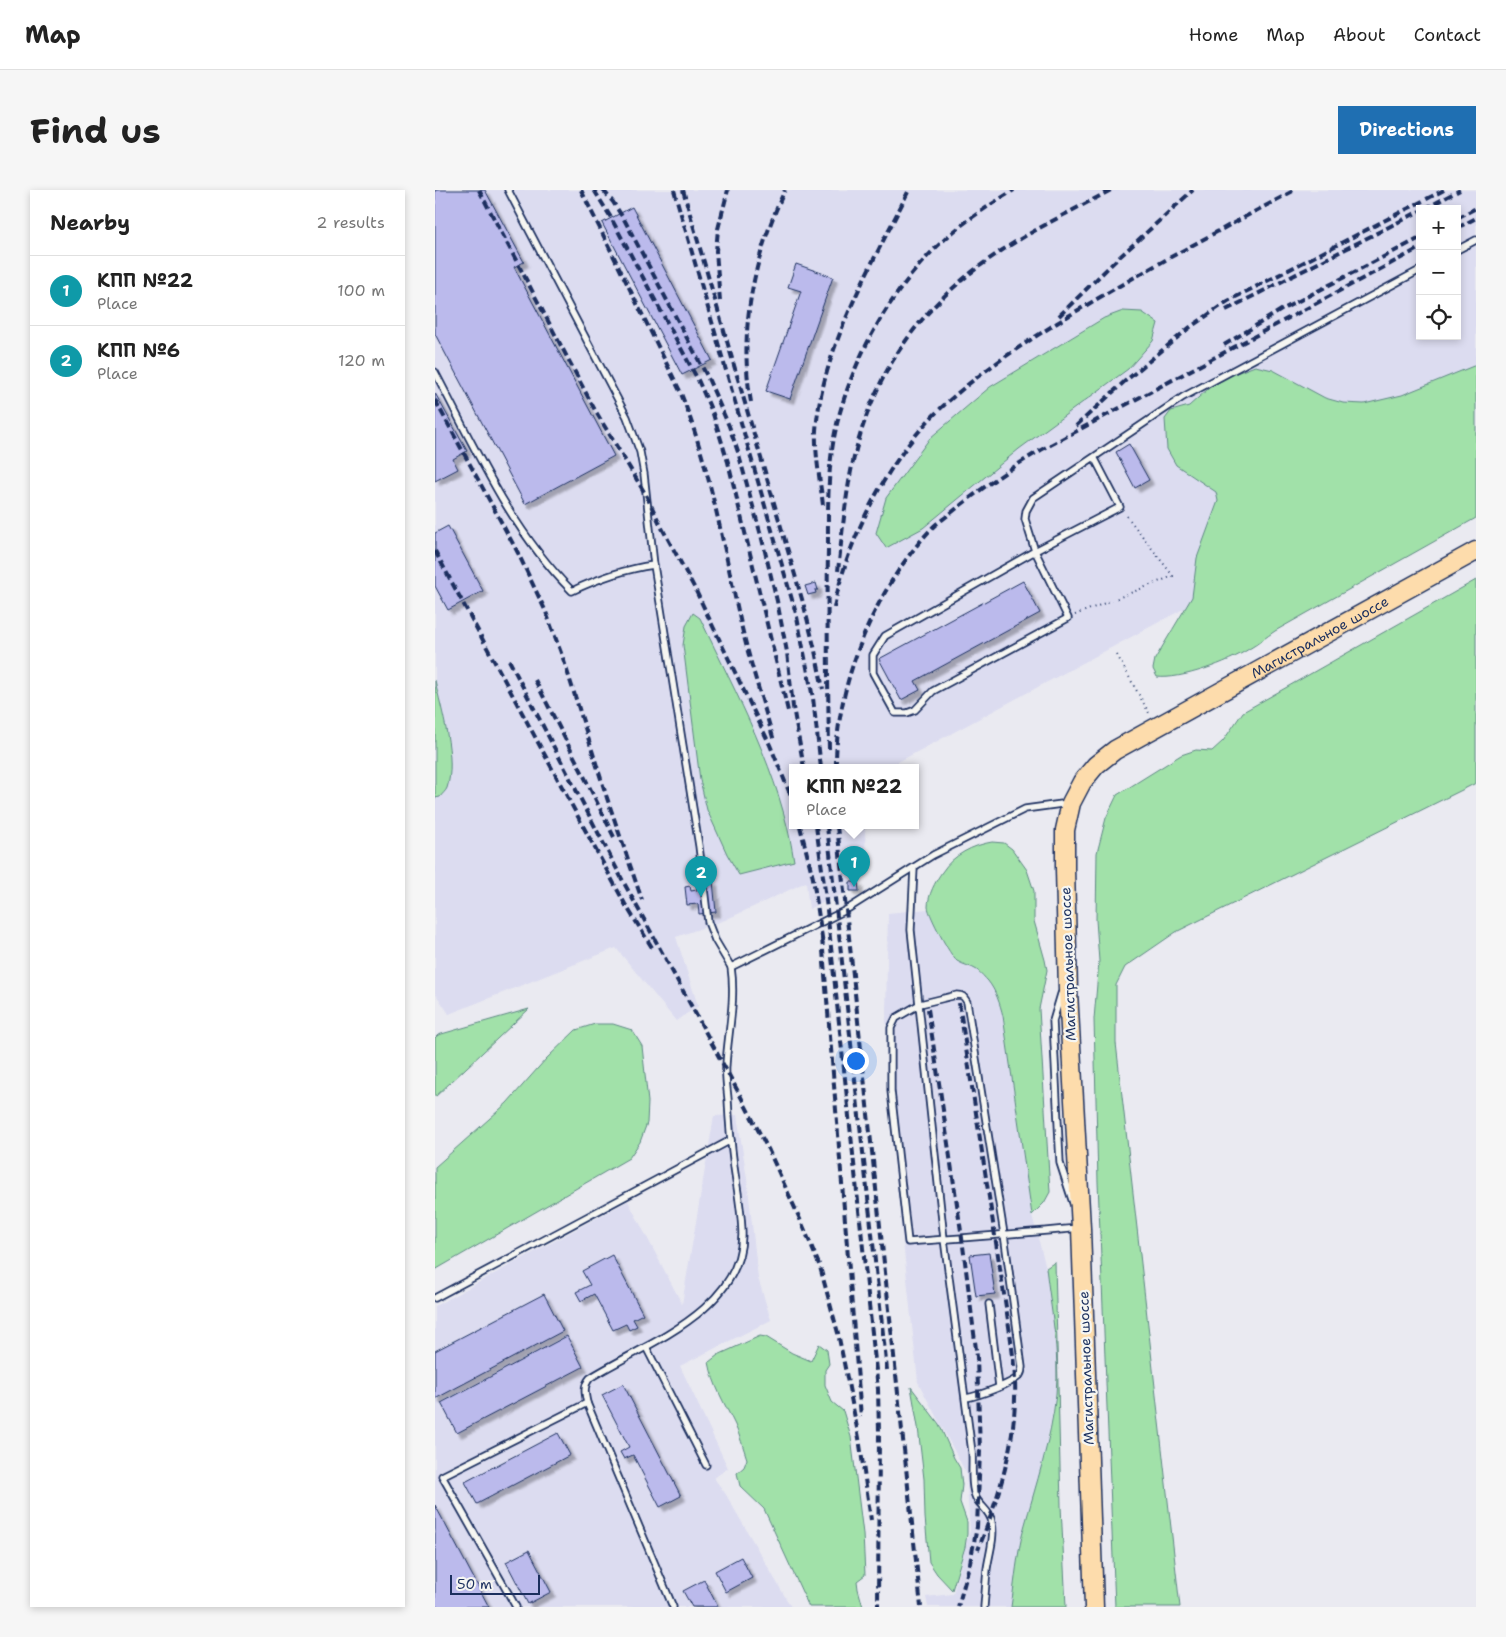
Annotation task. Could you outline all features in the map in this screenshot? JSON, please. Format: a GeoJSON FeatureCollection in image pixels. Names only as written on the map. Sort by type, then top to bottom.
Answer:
{"type":"FeatureCollection","features":[{"type":"Feature","properties":{"kind":"main road","name":"Магистральное шоссе"},"geometry":{"type":"LineString","coordinates":[[1094,1607],[1081,1228],[1068,973],[1065,830],[1071,802],[1082,782],[1096,765],[1115,750],[1476,551]]}},
{"type":"Feature","properties":{"kind":"lane"},"geometry":{"type":"LineString","coordinates":[[508,190],[627,417],[639,452],[644,474],[654,565],[701,861],[708,922],[715,940],[731,967],[733,992],[725,1067],[731,1140],[741,1217],[742,1237],[736,1266],[725,1286],[702,1310],[683,1325],[590,1378],[586,1382],[585,1387],[587,1403],[673,1607]]}},
{"type":"Feature","properties":{"kind":"lane"},"geometry":{"type":"LineString","coordinates":[[1461,248],[1476,240]]}},
{"type":"Feature","properties":{"kind":"lane"},"geometry":{"type":"LineString","coordinates":[[1094,457],[1120,507],[1035,551],[885,636],[873,655],[873,673],[895,713],[907,713],[915,710],[933,691],[1068,618],[1035,551],[1025,519],[1025,511],[1033,498],[1094,457],[1183,398],[1416,272]]}},
{"type":"Feature","properties":{"kind":"lane"},"geometry":{"type":"LineString","coordinates":[[435,372],[507,507],[540,556],[572,591],[612,574],[654,565]]}},
{"type":"Feature","properties":{"kind":"lane"},"geometry":{"type":"LineString","coordinates":[[731,967],[846,910],[933,855],[1025,809],[1071,802]]}},
{"type":"Feature","properties":{"kind":"lane"},"geometry":{"type":"LineString","coordinates":[[913,868],[911,930],[944,1239],[966,1398],[972,1452],[973,1486],[978,1502],[991,1517],[993,1524],[984,1607]]}},
{"type":"Feature","properties":{"kind":"lane"},"geometry":{"type":"LineString","coordinates":[[966,1398],[979,1396],[1019,1376],[1022,1367],[1003,1234],[967,1002],[961,995],[957,995],[920,1004],[896,1018],[891,1028],[891,1091],[908,1242],[1003,1234],[1081,1228]]}},
{"type":"Feature","properties":{"kind":"lane"},"geometry":{"type":"LineString","coordinates":[[435,1298],[731,1140]]}},
{"type":"Feature","properties":{"kind":"lane"},"geometry":{"type":"LineString","coordinates":[[989,1304],[999,1387]]}},
{"type":"Feature","properties":{"kind":"lane"},"geometry":{"type":"LineString","coordinates":[[646,1347],[706,1465]]}},
{"type":"Feature","properties":{"kind":"lane"},"geometry":{"type":"LineString","coordinates":[[516,1607],[442,1476],[587,1403]]}},
{"type":"Feature","properties":{"kind":"path"},"geometry":{"type":"LineString","coordinates":[[1068,618],[1173,576],[1120,507]]}},
{"type":"Feature","properties":{"kind":"path"},"geometry":{"type":"LineString","coordinates":[[1117,655],[1157,726]]}},
{"type":"Feature","properties":{"kind":"shaded area"},"geometry":{"type":"Polygon","coordinates":[[[435,190],[1476,190],[1476,379],[1301,546],[894,764],[789,764],[789,829],[865,829],[866,874],[858,882],[859,891],[850,891],[809,909],[806,882],[725,920],[676,937],[698,1006],[676,1021],[616,948],[449,1014],[435,993],[435,190]]]}},
{"type":"Feature","properties":{"kind":"shaded area"},"geometry":{"type":"Polygon","coordinates":[[[928,909],[949,952],[956,961],[977,970],[990,983],[998,999],[1003,1016],[1032,1215],[1046,1268],[1055,1330],[1056,1394],[1043,1463],[1023,1530],[1011,1607],[928,1607],[926,1597],[953,1594],[970,1530],[966,1473],[918,1382],[888,1101],[886,1014],[888,913],[928,909]]]}},
{"type":"Feature","properties":{"kind":"shaded area"},"geometry":{"type":"Polygon","coordinates":[[[737,1115],[747,1179],[758,1278],[771,1320],[680,1366],[728,1468],[714,1478],[725,1493],[791,1607],[435,1607],[435,1306],[628,1201],[682,1304],[714,1116],[737,1115]]]}},
{"type":"Feature","properties":{"kind":"green space"},"geometry":{"type":"Polygon","coordinates":[[[1123,311],[1142,312],[1158,323],[1153,341],[1128,369],[1019,449],[923,528],[886,548],[876,533],[886,498],[930,438],[990,387],[1104,318],[1123,311]]]}},
{"type":"Feature","properties":{"kind":"green space"},"geometry":{"type":"Polygon","coordinates":[[[1476,365],[1476,518],[1275,631],[1240,654],[1191,673],[1179,676],[1157,677],[1153,669],[1155,659],[1192,597],[1197,558],[1218,501],[1216,492],[1176,465],[1167,449],[1165,419],[1171,411],[1189,406],[1218,380],[1255,366],[1273,370],[1325,398],[1343,403],[1364,404],[1402,395],[1476,365]]]}},
{"type":"Feature","properties":{"kind":"green space"},"geometry":{"type":"Polygon","coordinates":[[[1476,580],[1476,783],[1176,932],[1125,967],[1116,985],[1116,1043],[1180,1607],[1115,1607],[1098,1182],[1094,1019],[1099,961],[1096,920],[1097,853],[1106,818],[1117,795],[1181,755],[1196,750],[1212,751],[1223,741],[1243,712],[1476,580]]]}},
{"type":"Feature","properties":{"kind":"green space"},"geometry":{"type":"Polygon","coordinates":[[[693,613],[700,618],[756,736],[779,797],[794,861],[739,875],[707,810],[700,780],[683,645],[686,626],[693,613]]]}},
{"type":"Feature","properties":{"kind":"green space"},"geometry":{"type":"Polygon","coordinates":[[[435,680],[447,734],[450,776],[446,790],[440,797],[435,798],[435,680]]]}},
{"type":"Feature","properties":{"kind":"green space"},"geometry":{"type":"Polygon","coordinates":[[[992,842],[1004,843],[1012,849],[1027,870],[1034,891],[1034,921],[1047,970],[1039,1009],[1050,1192],[1044,1203],[1032,1215],[1003,1016],[999,1002],[991,985],[977,970],[962,964],[954,958],[940,935],[928,907],[934,884],[947,866],[971,848],[992,842]]]}},
{"type":"Feature","properties":{"kind":"green space"},"geometry":{"type":"Polygon","coordinates":[[[529,1009],[435,1097],[435,1038],[438,1035],[529,1009]]]}},
{"type":"Feature","properties":{"kind":"green space"},"geometry":{"type":"Polygon","coordinates":[[[595,1024],[613,1024],[632,1030],[642,1046],[648,1102],[647,1123],[640,1142],[629,1158],[435,1270],[435,1167],[507,1103],[546,1059],[576,1030],[595,1024]]]}},
{"type":"Feature","properties":{"kind":"green space"},"geometry":{"type":"Polygon","coordinates":[[[1055,1262],[1061,1506],[1066,1607],[1011,1607],[1022,1538],[1047,1445],[1054,1411],[1057,1363],[1046,1268],[1055,1262]]]}},
{"type":"Feature","properties":{"kind":"green space"},"geometry":{"type":"Polygon","coordinates":[[[760,1336],[766,1337],[792,1353],[811,1361],[819,1344],[827,1350],[829,1364],[825,1370],[825,1385],[832,1402],[843,1411],[851,1437],[863,1534],[865,1575],[857,1581],[863,1607],[809,1607],[764,1509],[740,1486],[737,1473],[744,1467],[747,1459],[737,1429],[716,1387],[709,1362],[718,1355],[760,1336]]]}},
{"type":"Feature","properties":{"kind":"green space"},"geometry":{"type":"Polygon","coordinates":[[[911,1387],[939,1424],[960,1468],[962,1485],[960,1502],[967,1522],[967,1534],[952,1590],[929,1562],[924,1479],[911,1387]]]}},
{"type":"Feature","properties":{"kind":"building"},"geometry":{"type":"Polygon","coordinates":[[[435,190],[485,190],[524,262],[514,267],[614,456],[525,504],[435,334],[435,190]]]}},
{"type":"Feature","properties":{"kind":"building"},"geometry":{"type":"Polygon","coordinates":[[[632,207],[712,360],[682,375],[602,223],[632,207]]]}},
{"type":"Feature","properties":{"kind":"building"},"geometry":{"type":"Polygon","coordinates":[[[796,264],[833,277],[790,399],[766,391],[801,291],[788,287],[796,264]]]}},
{"type":"Feature","properties":{"kind":"building"},"geometry":{"type":"Polygon","coordinates":[[[435,393],[467,451],[453,459],[458,469],[435,481],[435,393]]]}},
{"type":"Feature","properties":{"kind":"building"},"geometry":{"type":"Polygon","coordinates":[[[1129,444],[1149,480],[1135,488],[1116,452],[1129,444]]]}},
{"type":"Feature","properties":{"kind":"building"},"geometry":{"type":"Polygon","coordinates":[[[448,526],[483,591],[448,610],[435,586],[435,533],[448,526]]]}},
{"type":"Feature","properties":{"kind":"building"},"geometry":{"type":"Polygon","coordinates":[[[1023,581],[1040,613],[915,681],[920,690],[901,700],[879,659],[1023,581]]]}},
{"type":"Feature","properties":{"kind":"building"},"geometry":{"type":"Polygon","coordinates":[[[816,583],[818,590],[815,590],[816,593],[808,595],[805,586],[816,583]]]}},
{"type":"Feature","properties":{"kind":"building"},"geometry":{"type":"Polygon","coordinates":[[[713,881],[716,912],[699,914],[698,904],[687,905],[685,887],[690,886],[691,891],[697,890],[696,883],[713,881]]]}},
{"type":"Feature","properties":{"kind":"building"},"geometry":{"type":"Polygon","coordinates":[[[850,882],[858,882],[859,891],[850,891],[850,882]]]}},
{"type":"Feature","properties":{"kind":"building"},"geometry":{"type":"Polygon","coordinates":[[[989,1253],[995,1294],[976,1296],[970,1255],[989,1253]]]}},
{"type":"Feature","properties":{"kind":"building"},"geometry":{"type":"Polygon","coordinates":[[[612,1255],[643,1314],[633,1319],[637,1326],[629,1330],[626,1324],[613,1330],[594,1294],[581,1301],[576,1292],[590,1285],[582,1271],[612,1255]]]}},
{"type":"Feature","properties":{"kind":"building"},"geometry":{"type":"Polygon","coordinates":[[[544,1294],[563,1331],[435,1399],[435,1351],[544,1294]]]}},
{"type":"Feature","properties":{"kind":"building"},"geometry":{"type":"Polygon","coordinates":[[[567,1336],[583,1367],[457,1433],[441,1403],[567,1336]]]}},
{"type":"Feature","properties":{"kind":"building"},"geometry":{"type":"Polygon","coordinates":[[[623,1384],[681,1496],[660,1507],[633,1455],[624,1459],[620,1452],[629,1447],[602,1395],[623,1384]]]}},
{"type":"Feature","properties":{"kind":"building"},"geometry":{"type":"Polygon","coordinates":[[[558,1433],[570,1455],[477,1504],[465,1482],[558,1433]]]}},
{"type":"Feature","properties":{"kind":"building"},"geometry":{"type":"Polygon","coordinates":[[[435,1505],[489,1607],[435,1607],[435,1505]]]}},
{"type":"Feature","properties":{"kind":"building"},"geometry":{"type":"Polygon","coordinates":[[[529,1550],[551,1592],[528,1604],[506,1562],[529,1550]]]}},
{"type":"Feature","properties":{"kind":"building"},"geometry":{"type":"Polygon","coordinates":[[[741,1557],[752,1578],[726,1592],[715,1571],[741,1557]]]}},
{"type":"Feature","properties":{"kind":"building"},"geometry":{"type":"Polygon","coordinates":[[[704,1580],[718,1607],[692,1607],[683,1591],[704,1580]]]}},
{"type":"Feature","properties":{"kind":"railway"},"geometry":{"type":"LineString","coordinates":[[479,190],[596,412],[646,495],[695,589],[770,745],[789,791]]}},
{"type":"Feature","properties":{"kind":"railway"},"geometry":{"type":"LineString","coordinates":[[581,190],[680,391],[690,419],[708,477],[752,668],[774,741]]}},
{"type":"Feature","properties":{"kind":"railway"},"geometry":{"type":"LineString","coordinates":[[594,190],[610,216],[698,380],[713,414],[728,462],[788,711]]}},
{"type":"Feature","properties":{"kind":"railway"},"geometry":{"type":"LineString","coordinates":[[603,190],[625,221],[707,376],[729,426],[762,539],[777,601],[787,652],[793,707],[803,764]]}},
{"type":"Feature","properties":{"kind":"railway"},"geometry":{"type":"LineString","coordinates":[[674,190],[797,617],[813,698],[821,764]]}},
{"type":"Feature","properties":{"kind":"railway"},"geometry":{"type":"LineString","coordinates":[[683,190],[804,606],[823,689]]}},
{"type":"Feature","properties":{"kind":"railway"},"geometry":{"type":"LineString","coordinates":[[720,301],[716,251],[718,229],[728,190]]}},
{"type":"Feature","properties":{"kind":"railway"},"geometry":{"type":"LineString","coordinates":[[751,402],[746,348],[751,294],[765,241],[785,190]]}},
{"type":"Feature","properties":{"kind":"railway"},"geometry":{"type":"LineString","coordinates":[[823,505],[817,458],[816,430],[820,398],[828,367],[851,306],[909,190]]}},
{"type":"Feature","properties":{"kind":"railway"},"geometry":{"type":"LineString","coordinates":[[829,749],[829,488],[833,443],[843,401],[865,347],[895,297],[913,273],[952,233],[1014,190]]}},
{"type":"Feature","properties":{"kind":"railway"},"geometry":{"type":"LineString","coordinates":[[838,571],[852,466],[861,432],[887,370],[904,343],[924,317],[972,272],[1001,251],[1055,219],[1111,190]]}},
{"type":"Feature","properties":{"kind":"railway"},"geometry":{"type":"LineString","coordinates":[[1059,316],[1113,263],[1193,190]]}},
{"type":"Feature","properties":{"kind":"railway"},"geometry":{"type":"LineString","coordinates":[[834,608],[849,555],[873,500],[904,450],[941,408],[997,362],[1086,305],[1295,190]]}},
{"type":"Feature","properties":{"kind":"railway"},"geometry":{"type":"LineString","coordinates":[[1076,426],[1124,382],[1189,328],[1228,301],[1444,190]]}},
{"type":"Feature","properties":{"kind":"railway"},"geometry":{"type":"LineString","coordinates":[[1432,205],[1460,190]]}},
{"type":"Feature","properties":{"kind":"railway"},"geometry":{"type":"LineString","coordinates":[[1461,216],[1476,208]]}},
{"type":"Feature","properties":{"kind":"railway"},"geometry":{"type":"LineString","coordinates":[[1226,310],[1416,213]]}},
{"type":"Feature","properties":{"kind":"railway"},"geometry":{"type":"LineString","coordinates":[[1461,226],[1476,218]]}},
{"type":"Feature","properties":{"kind":"railway"},"geometry":{"type":"LineString","coordinates":[[1224,345],[1283,309],[1416,240]]}},
{"type":"Feature","properties":{"kind":"railway"},"geometry":{"type":"LineString","coordinates":[[836,764],[843,703],[862,639],[893,579],[912,551],[935,525],[972,496],[1041,450],[1416,250]]}},
{"type":"Feature","properties":{"kind":"railway"},"geometry":{"type":"LineString","coordinates":[[435,400],[518,553],[546,612],[564,661],[607,798],[642,900]]}},
{"type":"Feature","properties":{"kind":"railway"},"geometry":{"type":"LineString","coordinates":[[435,551],[625,904],[653,949]]}},
{"type":"Feature","properties":{"kind":"railway"},"geometry":{"type":"LineString","coordinates":[[509,660],[623,881],[741,1097],[769,1151],[804,1228],[820,1267],[838,1333],[859,1438],[871,1520]]}},
{"type":"Feature","properties":{"kind":"railway"},"geometry":{"type":"LineString","coordinates":[[535,680],[614,837]]}},
{"type":"Feature","properties":{"kind":"railway"},"geometry":{"type":"LineString","coordinates":[[801,829],[813,878],[823,944]]}},
{"type":"Feature","properties":{"kind":"railway"},"geometry":{"type":"LineString","coordinates":[[816,829],[825,891],[878,1389],[878,1607]]}},
{"type":"Feature","properties":{"kind":"railway"},"geometry":{"type":"LineString","coordinates":[[827,829],[887,1370]]}},
{"type":"Feature","properties":{"kind":"railway"},"geometry":{"type":"LineString","coordinates":[[837,829],[921,1607]]}},
{"type":"Feature","properties":{"kind":"railway"},"geometry":{"type":"LineString","coordinates":[[822,938],[861,1417]]}},
{"type":"Feature","properties":{"kind":"railway"},"geometry":{"type":"LineString","coordinates":[[959,1003],[1010,1333],[1015,1382],[1014,1418],[1008,1456],[992,1513],[978,1550]]}},
{"type":"Feature","properties":{"kind":"railway"},"geometry":{"type":"LineString","coordinates":[[928,1009],[962,1238],[977,1357],[980,1451],[977,1527],[970,1563],[958,1607]]}},
{"type":"Feature","properties":{"kind":"place","name":"КПП №22"},"geometry":{"type":"Point","coordinates":[854,887]}},
{"type":"Feature","properties":{"kind":"place","name":"КПП №6"},"geometry":{"type":"Point","coordinates":[701,897]}}]}
